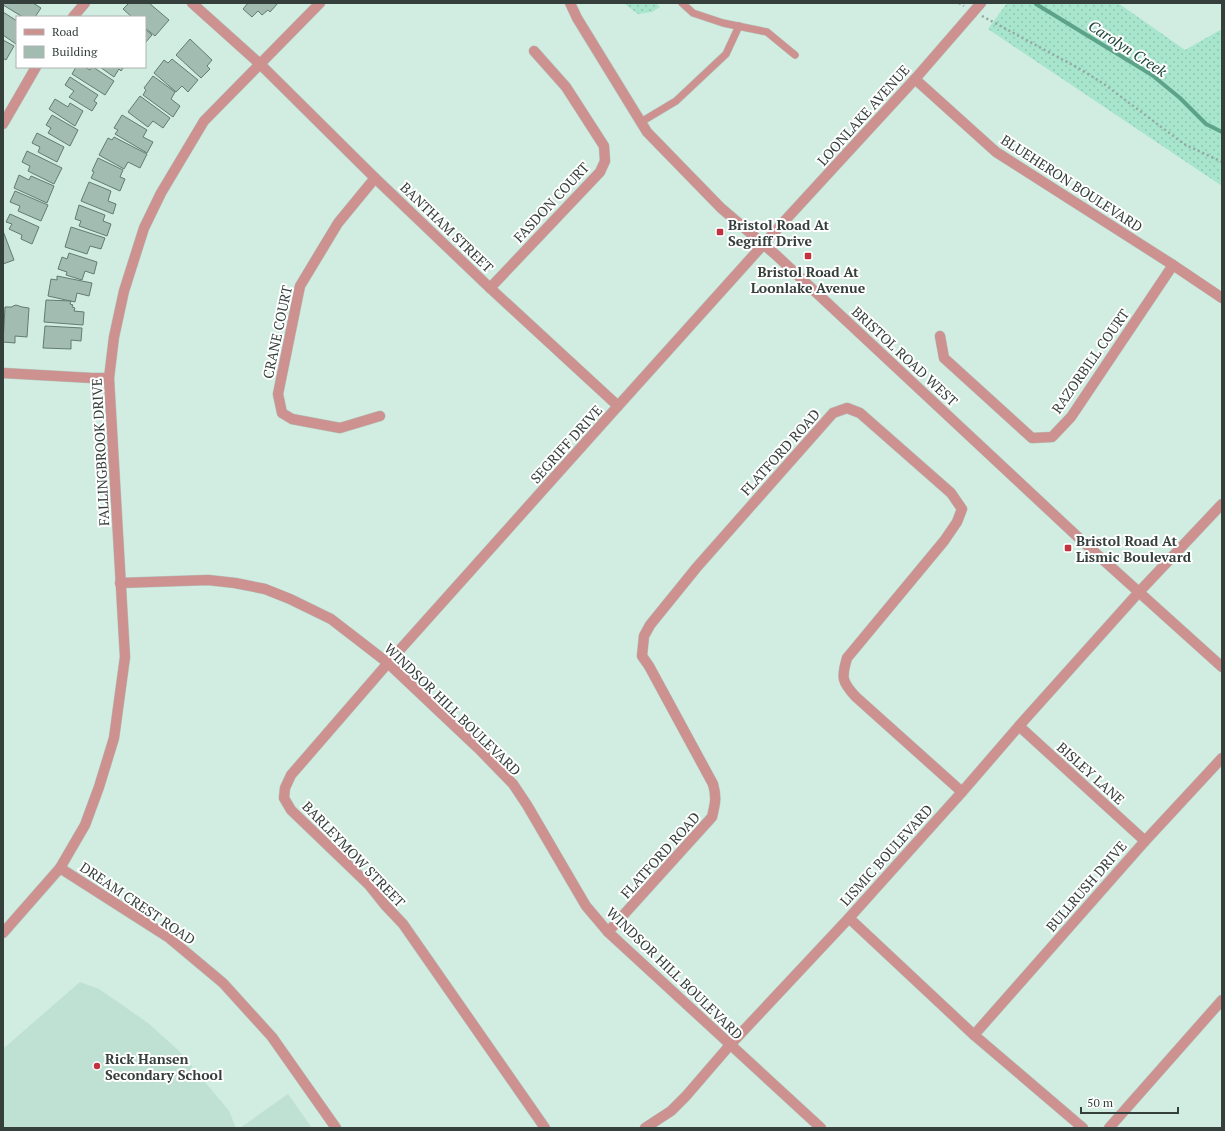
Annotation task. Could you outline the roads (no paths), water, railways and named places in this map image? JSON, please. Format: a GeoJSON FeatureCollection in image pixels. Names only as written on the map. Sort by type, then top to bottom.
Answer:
{"type":"FeatureCollection","features":[{"type":"Feature","properties":{"kind":"street"},"geometry":{"type":"LineString","coordinates":[[75,16],[85,3]]}},
{"type":"Feature","properties":{"kind":"street","name":"BANTHAM STREET"},"geometry":{"type":"LineString","coordinates":[[192,3],[260,64],[375,178],[490,288],[618,406]]}},
{"type":"Feature","properties":{"kind":"street","name":"FALLINGBROOK DRIVE"},"geometry":{"type":"LineString","coordinates":[[3,933],[60,868],[85,825],[99,787],[114,738],[125,657],[110,378],[114,337],[119,312],[144,228],[161,193],[204,121],[320,3]]}},
{"type":"Feature","properties":{"kind":"street","name":"BRISTOL ROAD WEST"},"geometry":{"type":"LineString","coordinates":[[570,3],[577,18],[647,132],[721,208],[764,244],[1075,535],[1222,667]]}},
{"type":"Feature","properties":{"kind":"street","name":"LOONLAKE AVENUE"},"geometry":{"type":"LineString","coordinates":[[764,244],[915,80],[980,3]]}},
{"type":"Feature","properties":{"kind":"street","name":"FASDON COURT"},"geometry":{"type":"LineString","coordinates":[[490,288],[600,172],[605,161],[604,146],[566,87],[534,51]]}},
{"type":"Feature","properties":{"kind":"street"},"geometry":{"type":"LineString","coordinates":[[3,124],[35,68]]}},
{"type":"Feature","properties":{"kind":"street","name":"BLUEHERON BOULEVARD"},"geometry":{"type":"LineString","coordinates":[[915,80],[996,152],[1222,298]]}},
{"type":"Feature","properties":{"kind":"street","name":"CRANE COURT"},"geometry":{"type":"LineString","coordinates":[[375,178],[338,224],[300,286],[278,394],[282,413],[292,419],[340,428],[380,416]]}},
{"type":"Feature","properties":{"kind":"street","name":"SEGRIFF DRIVE"},"geometry":{"type":"LineString","coordinates":[[388,664],[764,244]]}},
{"type":"Feature","properties":{"kind":"street","name":"RAZORBILL COURT"},"geometry":{"type":"LineString","coordinates":[[940,336],[944,358],[1032,438],[1052,437],[1071,417],[1173,265]]}},
{"type":"Feature","properties":{"kind":"street"},"geometry":{"type":"LineString","coordinates":[[3,373],[110,378]]}},
{"type":"Feature","properties":{"kind":"street","name":"FLATFORD ROAD"},"geometry":{"type":"LineString","coordinates":[[608,932],[712,817],[715,806],[716,794],[713,784],[649,666],[642,656],[644,636],[650,625],[697,567],[833,413],[847,408],[860,413],[951,493],[962,509],[957,522],[944,541],[847,658],[842,673],[847,687],[856,697],[962,792]]}},
{"type":"Feature","properties":{"kind":"street","name":"LISMIC BOULEVARD"},"geometry":{"type":"LineString","coordinates":[[645,1128],[676,1106],[730,1045],[849,918],[1139,592],[1222,504]]}},
{"type":"Feature","properties":{"kind":"street","name":"WINDSOR HILL BOULEVARD"},"geometry":{"type":"LineString","coordinates":[[120,583],[208,580],[265,589],[290,599],[331,619],[388,664],[479,749],[513,784],[527,805],[586,906],[608,932],[821,1128]]}},
{"type":"Feature","properties":{"kind":"street","name":"BARLEYMOW STREET"},"geometry":{"type":"LineString","coordinates":[[388,664],[291,775],[285,788],[284,798],[291,810],[369,885],[403,924],[545,1128]]}},
{"type":"Feature","properties":{"kind":"street","name":"BISLEY LANE"},"geometry":{"type":"LineString","coordinates":[[1019,726],[1144,841]]}},
{"type":"Feature","properties":{"kind":"street","name":"BULLRUSH DRIVE"},"geometry":{"type":"LineString","coordinates":[[974,1035],[1144,841],[1222,758]]}},
{"type":"Feature","properties":{"kind":"street","name":"DREAM CREST ROAD"},"geometry":{"type":"LineString","coordinates":[[60,868],[168,937],[223,983],[272,1037],[336,1128]]}},
{"type":"Feature","properties":{"kind":"street"},"geometry":{"type":"LineString","coordinates":[[849,918],[974,1035],[1083,1128]]}},
{"type":"Feature","properties":{"kind":"street"},"geometry":{"type":"LineString","coordinates":[[1109,1128],[1222,1000]]}},
{"type":"Feature","properties":{"kind":"lane"},"geometry":{"type":"LineString","coordinates":[[682,3],[693,13],[723,23],[767,32],[794,55]]}},
{"type":"Feature","properties":{"kind":"lane"},"geometry":{"type":"LineString","coordinates":[[641,122],[676,100],[726,54],[739,26]]}},
{"type":"Feature","properties":{"kind":"waterway","name":"Carolyn Creek"},"geometry":{"type":"LineString","coordinates":[[1036,4],[1152,75],[1180,98],[1206,124],[1222,132]]}},
{"type":"Feature","properties":{"kind":"place","name":"Bristol Road At Segriff Drive"},"geometry":{"type":"Point","coordinates":[720,232]}},
{"type":"Feature","properties":{"kind":"place","name":"Bristol Road At Loonlake Avenue"},"geometry":{"type":"Point","coordinates":[808,256]}},
{"type":"Feature","properties":{"kind":"place","name":"Bristol Road At Lismic Boulevard"},"geometry":{"type":"Point","coordinates":[1068,548]}},
{"type":"Feature","properties":{"kind":"place","name":"Rick Hansen Secondary School"},"geometry":{"type":"Point","coordinates":[97,1066]}}]}
